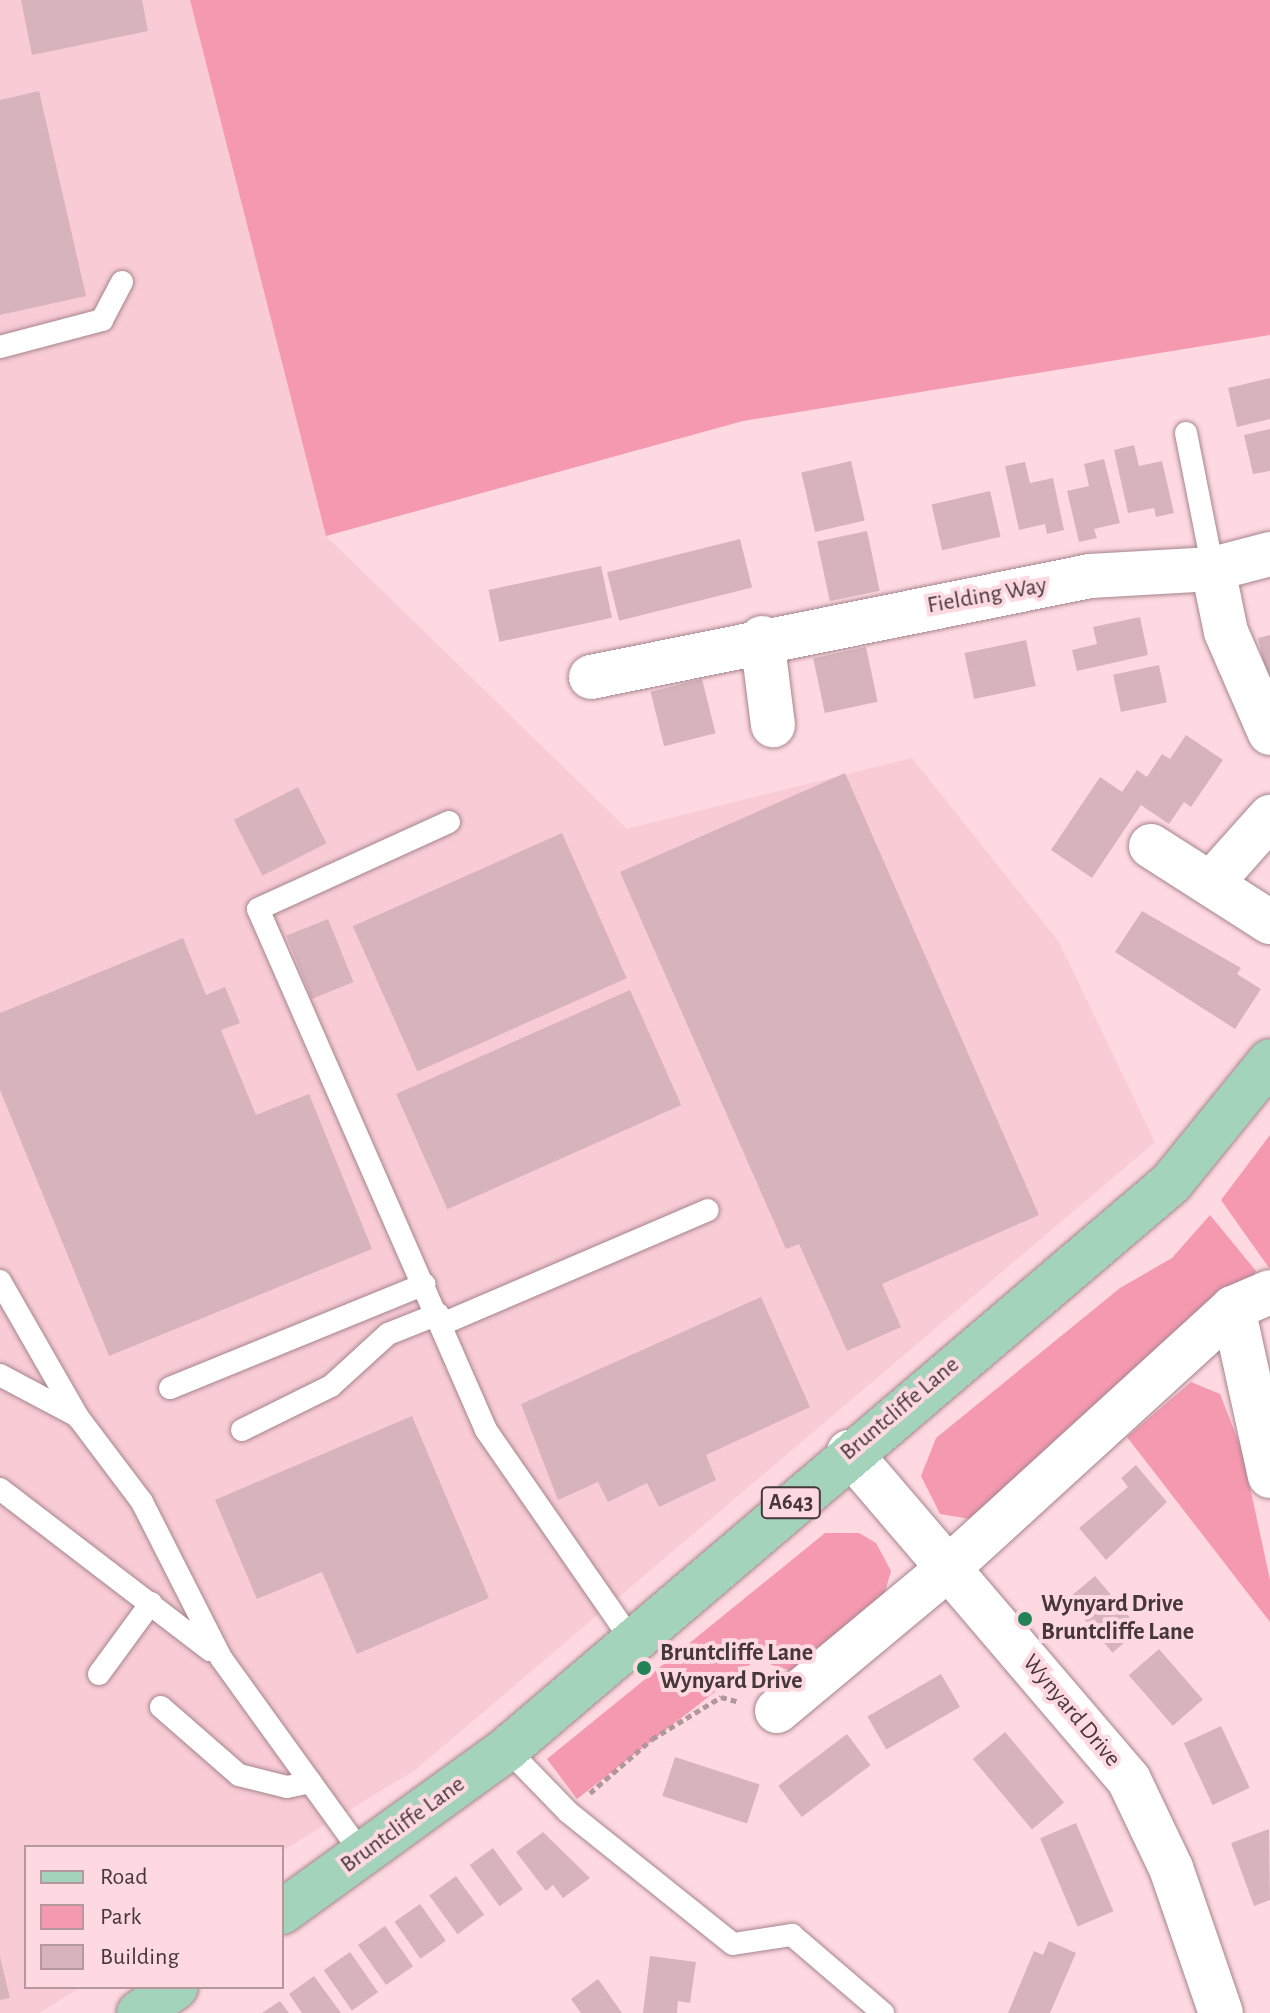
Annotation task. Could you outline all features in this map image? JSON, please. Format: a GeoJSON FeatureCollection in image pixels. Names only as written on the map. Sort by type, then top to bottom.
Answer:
{"type":"FeatureCollection","features":[{"type":"Feature","properties":{"kind":"main road","name":"Bruntcliffe Lane"},"geometry":{"type":"LineString","coordinates":[[284,1911],[507,1749],[849,1452],[1171,1183],[1270,1061]]}},
{"type":"Feature","properties":{"kind":"street","name":"Fielding Way"},"geometry":{"type":"LineString","coordinates":[[591,677],[762,638],[1090,576],[1213,569],[1270,554]]}},
{"type":"Feature","properties":{"kind":"street"},"geometry":{"type":"LineString","coordinates":[[1213,569],[1226,632],[1270,733]]}},
{"type":"Feature","properties":{"kind":"street"},"geometry":{"type":"LineString","coordinates":[[762,638],[773,725]]}},
{"type":"Feature","properties":{"kind":"street"},"geometry":{"type":"LineString","coordinates":[[1213,881],[1270,817]]}},
{"type":"Feature","properties":{"kind":"street"},"geometry":{"type":"LineString","coordinates":[[1151,846],[1213,881],[1270,922]]}},
{"type":"Feature","properties":{"kind":"street"},"geometry":{"type":"LineString","coordinates":[[1251,1300],[1270,1476]]}},
{"type":"Feature","properties":{"kind":"street"},"geometry":{"type":"LineString","coordinates":[[777,1711],[945,1571],[1251,1300]]}},
{"type":"Feature","properties":{"kind":"street","name":"Wynyard Drive"},"geometry":{"type":"LineString","coordinates":[[849,1452],[945,1571],[1079,1715],[1129,1780],[1171,1868],[1221,2013]]}},
{"type":"Feature","properties":{"kind":"lane"},"geometry":{"type":"LineString","coordinates":[[0,347],[102,320],[122,282]]}},
{"type":"Feature","properties":{"kind":"lane"},"geometry":{"type":"LineString","coordinates":[[1186,433],[1213,569]]}},
{"type":"Feature","properties":{"kind":"lane"},"geometry":{"type":"LineString","coordinates":[[449,822],[258,909],[425,1284],[486,1430],[632,1641]]}},
{"type":"Feature","properties":{"kind":"lane"},"geometry":{"type":"LineString","coordinates":[[242,1430],[331,1386],[388,1334],[440,1319],[708,1210]]}},
{"type":"Feature","properties":{"kind":"lane"},"geometry":{"type":"LineString","coordinates":[[0,1281],[78,1417],[142,1502],[221,1658],[363,1855]]}},
{"type":"Feature","properties":{"kind":"lane"},"geometry":{"type":"LineString","coordinates":[[170,1388],[425,1284]]}},
{"type":"Feature","properties":{"kind":"lane"},"geometry":{"type":"LineString","coordinates":[[0,1375],[78,1417]]}},
{"type":"Feature","properties":{"kind":"lane"},"geometry":{"type":"LineString","coordinates":[[0,1489],[221,1658]]}},
{"type":"Feature","properties":{"kind":"lane"},"geometry":{"type":"LineString","coordinates":[[99,1674],[151,1603]]}},
{"type":"Feature","properties":{"kind":"lane"},"geometry":{"type":"LineString","coordinates":[[161,1707],[239,1775],[287,1787],[310,1782]]}},
{"type":"Feature","properties":{"kind":"lane"},"geometry":{"type":"LineString","coordinates":[[507,1749],[568,1812],[733,1944],[792,1935],[883,2013]]}},
{"type":"Feature","properties":{"kind":"path"},"geometry":{"type":"LineString","coordinates":[[568,1812],[652,1739],[721,1697],[777,1711]]}},
{"type":"Feature","properties":{"kind":"shaded area"},"geometry":{"type":"Polygon","coordinates":[[[0,0],[190,0],[326,536],[627,829],[912,758],[1059,942],[1155,1142],[415,1770],[284,1850],[284,1845],[24,1845],[24,1989],[78,1989],[39,2013],[0,2013],[0,0]]]}},
{"type":"Feature","properties":{"kind":"green space"},"geometry":{"type":"Polygon","coordinates":[[[190,0],[1270,0],[1270,335],[743,421],[326,536],[190,0]]]}},
{"type":"Feature","properties":{"kind":"green space"},"geometry":{"type":"Polygon","coordinates":[[[1270,1135],[1270,1267],[1269,1268],[1221,1200],[1270,1135]]]}},
{"type":"Feature","properties":{"kind":"green space"},"geometry":{"type":"Polygon","coordinates":[[[1210,1215],[1256,1271],[1248,1289],[970,1519],[940,1514],[921,1476],[936,1438],[1120,1288],[1172,1258],[1210,1215]]]}},
{"type":"Feature","properties":{"kind":"green space"},"geometry":{"type":"Polygon","coordinates":[[[1191,1382],[1220,1394],[1242,1450],[1270,1580],[1270,1622],[1127,1437],[1191,1382]]]}},
{"type":"Feature","properties":{"kind":"green space"},"geometry":{"type":"Polygon","coordinates":[[[825,1533],[859,1533],[876,1543],[891,1571],[882,1602],[801,1674],[756,1660],[577,1799],[547,1759],[825,1533]]]}},
{"type":"Feature","properties":{"kind":"building"},"geometry":{"type":"Polygon","coordinates":[[[21,0],[142,0],[148,31],[32,55],[21,0]]]}},
{"type":"Feature","properties":{"kind":"building"},"geometry":{"type":"Polygon","coordinates":[[[39,91],[86,296],[0,315],[0,100],[39,91]]]}},
{"type":"Feature","properties":{"kind":"building"},"geometry":{"type":"Polygon","coordinates":[[[1270,378],[1270,419],[1237,427],[1228,388],[1270,378]]]}},
{"type":"Feature","properties":{"kind":"building"},"geometry":{"type":"Polygon","coordinates":[[[1270,429],[1270,471],[1253,474],[1244,435],[1270,429]]]}},
{"type":"Feature","properties":{"kind":"building"},"geometry":{"type":"Polygon","coordinates":[[[1134,445],[1139,466],[1162,461],[1174,513],[1156,517],[1154,508],[1128,513],[1114,450],[1134,445]]]}},
{"type":"Feature","properties":{"kind":"building"},"geometry":{"type":"Polygon","coordinates":[[[1104,459],[1120,523],[1094,529],[1097,538],[1079,542],[1067,491],[1089,486],[1084,464],[1104,459]]]}},
{"type":"Feature","properties":{"kind":"building"},"geometry":{"type":"Polygon","coordinates":[[[851,461],[865,520],[815,532],[801,472],[851,461]]]}},
{"type":"Feature","properties":{"kind":"building"},"geometry":{"type":"Polygon","coordinates":[[[1025,462],[1030,483],[1053,478],[1064,530],[1047,534],[1045,524],[1019,530],[1005,466],[1025,462]]]}},
{"type":"Feature","properties":{"kind":"building"},"geometry":{"type":"Polygon","coordinates":[[[990,491],[1001,537],[942,550],[932,504],[990,491]]]}},
{"type":"Feature","properties":{"kind":"building"},"geometry":{"type":"Polygon","coordinates":[[[867,531],[880,591],[830,601],[817,542],[867,531]]]}},
{"type":"Feature","properties":{"kind":"building"},"geometry":{"type":"Polygon","coordinates":[[[740,539],[752,588],[619,621],[607,572],[740,539]]]}},
{"type":"Feature","properties":{"kind":"building"},"geometry":{"type":"Polygon","coordinates":[[[601,566],[612,618],[500,642],[489,590],[601,566]]]}},
{"type":"Feature","properties":{"kind":"building"},"geometry":{"type":"Polygon","coordinates":[[[1140,617],[1148,655],[1077,671],[1072,650],[1097,644],[1093,627],[1140,617]]]}},
{"type":"Feature","properties":{"kind":"building"},"geometry":{"type":"Polygon","coordinates":[[[1270,635],[1270,686],[1269,686],[1258,638],[1270,635]]]}},
{"type":"Feature","properties":{"kind":"building"},"geometry":{"type":"Polygon","coordinates":[[[1026,640],[1036,686],[974,699],[964,653],[1026,640]]]}},
{"type":"Feature","properties":{"kind":"building"},"geometry":{"type":"Polygon","coordinates":[[[866,647],[878,702],[825,713],[813,658],[866,647]]]}},
{"type":"Feature","properties":{"kind":"building"},"geometry":{"type":"Polygon","coordinates":[[[1159,665],[1167,702],[1121,712],[1113,675],[1159,665]]]}},
{"type":"Feature","properties":{"kind":"building"},"geometry":{"type":"Polygon","coordinates":[[[702,679],[716,733],[664,746],[651,692],[702,679]]]}},
{"type":"Feature","properties":{"kind":"building"},"geometry":{"type":"Polygon","coordinates":[[[1186,735],[1223,760],[1191,807],[1184,802],[1169,824],[1141,805],[1092,878],[1051,850],[1100,777],[1122,792],[1137,770],[1147,777],[1162,754],[1170,759],[1186,735]]]}},
{"type":"Feature","properties":{"kind":"building"},"geometry":{"type":"Polygon","coordinates":[[[845,773],[1039,1215],[882,1284],[901,1327],[847,1351],[799,1244],[786,1249],[620,872],[845,773]]]}},
{"type":"Feature","properties":{"kind":"building"},"geometry":{"type":"Polygon","coordinates":[[[298,787],[327,843],[262,876],[234,820],[298,787]]]}},
{"type":"Feature","properties":{"kind":"building"},"geometry":{"type":"Polygon","coordinates":[[[562,833],[627,978],[417,1071],[353,926],[562,833]]]}},
{"type":"Feature","properties":{"kind":"building"},"geometry":{"type":"Polygon","coordinates":[[[1142,911],[1241,968],[1237,974],[1261,989],[1235,1029],[1115,952],[1142,911]]]}},
{"type":"Feature","properties":{"kind":"building"},"geometry":{"type":"Polygon","coordinates":[[[328,919],[353,982],[312,999],[286,936],[328,919]]]}},
{"type":"Feature","properties":{"kind":"building"},"geometry":{"type":"Polygon","coordinates":[[[183,938],[206,995],[225,987],[240,1023],[221,1030],[256,1115],[309,1094],[372,1249],[109,1356],[0,1090],[0,1013],[183,938]]]}},
{"type":"Feature","properties":{"kind":"building"},"geometry":{"type":"Polygon","coordinates":[[[630,990],[681,1105],[447,1209],[396,1094],[630,990]]]}},
{"type":"Feature","properties":{"kind":"building"},"geometry":{"type":"Polygon","coordinates":[[[761,1297],[810,1407],[706,1455],[716,1480],[659,1507],[647,1483],[608,1502],[598,1482],[558,1500],[521,1404],[761,1297]]]}},
{"type":"Feature","properties":{"kind":"building"},"geometry":{"type":"Polygon","coordinates":[[[412,1416],[489,1598],[357,1654],[322,1572],[257,1599],[215,1500],[412,1416]]]}},
{"type":"Feature","properties":{"kind":"building"},"geometry":{"type":"Polygon","coordinates":[[[1136,1465],[1167,1502],[1106,1560],[1079,1528],[1128,1487],[1121,1478],[1136,1465]]]}},
{"type":"Feature","properties":{"kind":"building"},"geometry":{"type":"Polygon","coordinates":[[[1095,1576],[1140,1630],[1112,1653],[1067,1599],[1095,1576]]]}},
{"type":"Feature","properties":{"kind":"building"},"geometry":{"type":"Polygon","coordinates":[[[1159,1649],[1203,1700],[1173,1726],[1129,1675],[1159,1649]]]}},
{"type":"Feature","properties":{"kind":"building"},"geometry":{"type":"Polygon","coordinates":[[[941,1674],[960,1707],[886,1749],[867,1716],[941,1674]]]}},
{"type":"Feature","properties":{"kind":"building"},"geometry":{"type":"Polygon","coordinates":[[[1221,1726],[1250,1788],[1213,1805],[1184,1743],[1221,1726]]]}},
{"type":"Feature","properties":{"kind":"building"},"geometry":{"type":"Polygon","coordinates":[[[1005,1732],[1064,1802],[1032,1829],[973,1759],[1005,1732]]]}},
{"type":"Feature","properties":{"kind":"building"},"geometry":{"type":"Polygon","coordinates":[[[847,1734],[870,1765],[802,1817],[778,1786],[847,1734]]]}},
{"type":"Feature","properties":{"kind":"building"},"geometry":{"type":"Polygon","coordinates":[[[675,1757],[760,1785],[747,1823],[662,1796],[675,1757]]]}},
{"type":"Feature","properties":{"kind":"building"},"geometry":{"type":"Polygon","coordinates":[[[1076,1823],[1114,1911],[1078,1927],[1040,1838],[1076,1823]]]}},
{"type":"Feature","properties":{"kind":"building"},"geometry":{"type":"Polygon","coordinates":[[[1269,1829],[1270,1900],[1254,1906],[1231,1843],[1269,1829]]]}},
{"type":"Feature","properties":{"kind":"building"},"geometry":{"type":"Polygon","coordinates":[[[543,1832],[590,1878],[563,1898],[553,1885],[546,1891],[516,1852],[543,1832]]]}},
{"type":"Feature","properties":{"kind":"building"},"geometry":{"type":"Polygon","coordinates":[[[493,1848],[523,1889],[500,1906],[470,1865],[493,1848]]]}},
{"type":"Feature","properties":{"kind":"building"},"geometry":{"type":"Polygon","coordinates":[[[456,1876],[484,1915],[458,1934],[429,1895],[456,1876]]]}},
{"type":"Feature","properties":{"kind":"building"},"geometry":{"type":"Polygon","coordinates":[[[420,1904],[446,1941],[420,1959],[395,1922],[420,1904]]]}},
{"type":"Feature","properties":{"kind":"building"},"geometry":{"type":"Polygon","coordinates":[[[385,1926],[413,1966],[386,1985],[358,1945],[385,1926]]]}},
{"type":"Feature","properties":{"kind":"building"},"geometry":{"type":"Polygon","coordinates":[[[1049,1941],[1076,1953],[1050,2013],[1008,2013],[1034,1951],[1043,1955],[1049,1941]]]}},
{"type":"Feature","properties":{"kind":"building"},"geometry":{"type":"Polygon","coordinates":[[[350,1952],[378,1992],[352,2010],[324,1970],[350,1952]]]}},
{"type":"Feature","properties":{"kind":"building"},"geometry":{"type":"Polygon","coordinates":[[[650,1956],[696,1962],[690,2003],[678,2001],[677,2013],[643,2013],[650,1956]]]}},
{"type":"Feature","properties":{"kind":"building"},"geometry":{"type":"Polygon","coordinates":[[[0,1957],[10,1998],[0,2000],[0,1957]]]}},
{"type":"Feature","properties":{"kind":"building"},"geometry":{"type":"Polygon","coordinates":[[[314,1976],[341,2013],[302,2013],[289,1994],[314,1976]]]}},
{"type":"Feature","properties":{"kind":"building"},"geometry":{"type":"Polygon","coordinates":[[[598,1979],[622,2013],[581,2013],[571,1999],[598,1979]]]}},
{"type":"Feature","properties":{"kind":"building"},"geometry":{"type":"Polygon","coordinates":[[[280,2001],[289,2013],[262,2013],[280,2001]]]}},
{"type":"Feature","properties":{"kind":"place","name":"Wynyard Drive Bruntcliffe Lane"},"geometry":{"type":"Point","coordinates":[1025,1619]}},
{"type":"Feature","properties":{"kind":"place","name":"Bruntcliffe Lane Wynyard Drive"},"geometry":{"type":"Point","coordinates":[644,1668]}}]}
